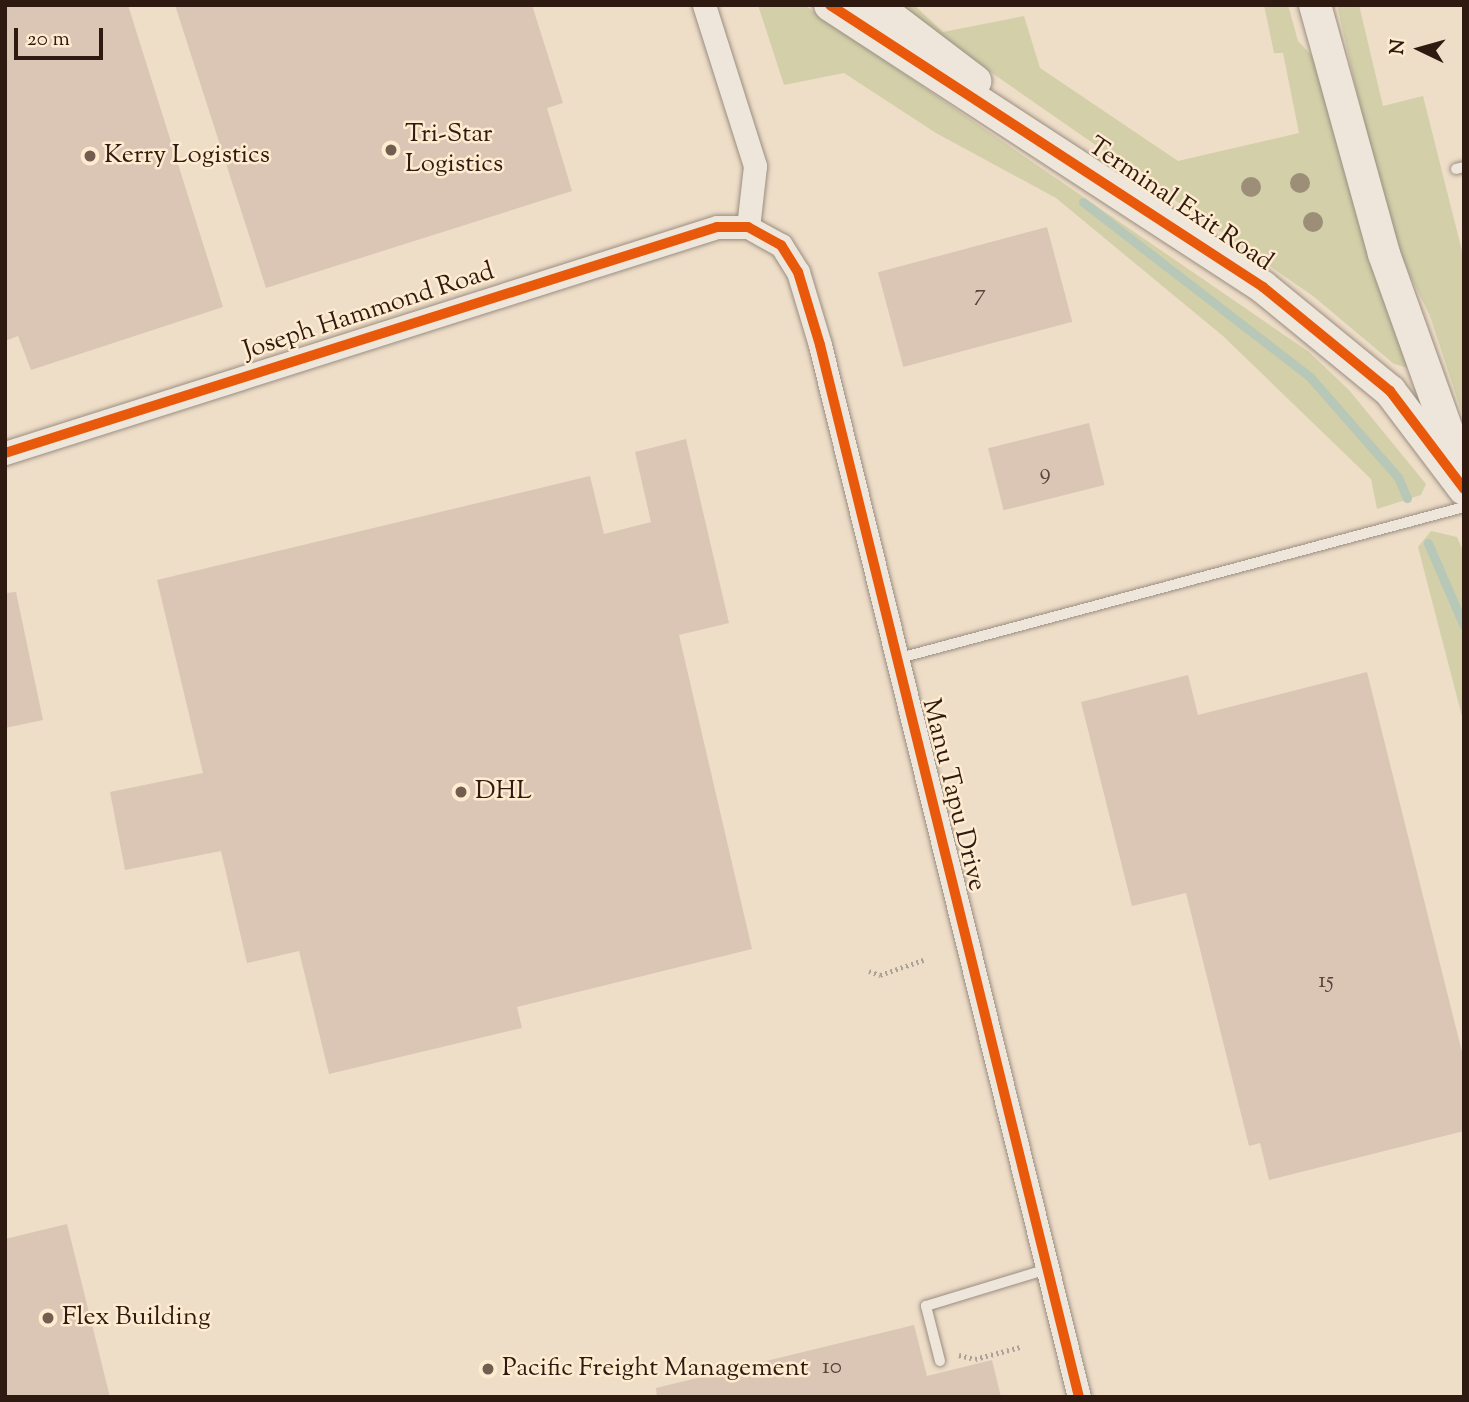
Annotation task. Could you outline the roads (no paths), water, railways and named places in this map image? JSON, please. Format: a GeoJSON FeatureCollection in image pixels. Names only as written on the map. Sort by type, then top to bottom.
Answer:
{"type":"FeatureCollection","features":[{"type":"Feature","properties":{"kind":"street"},"geometry":{"type":"LineString","coordinates":[[704,5],[755,166],[748,227]]}},
{"type":"Feature","properties":{"kind":"street","name":"Terminal Exit Road"},"geometry":{"type":"LineString","coordinates":[[830,5],[1264,287],[1368,370],[1420,425],[1464,489]]}},
{"type":"Feature","properties":{"kind":"street","name":"Terminal Exit Road"},"geometry":{"type":"LineString","coordinates":[[875,5],[1079,165]]}},
{"type":"Feature","properties":{"kind":"street"},"geometry":{"type":"LineString","coordinates":[[1315,5],[1384,254],[1464,476]]}},
{"type":"Feature","properties":{"kind":"street","name":"Joseph Hammond Road"},"geometry":{"type":"LineString","coordinates":[[5,453],[658,243],[717,227],[748,227]]}},
{"type":"Feature","properties":{"kind":"street","name":"Manu Tapu Drive"},"geometry":{"type":"LineString","coordinates":[[748,227],[781,245],[798,272],[1079,1397]]}},
{"type":"Feature","properties":{"kind":"lane"},"geometry":{"type":"LineString","coordinates":[[896,659],[1464,507]]}},
{"type":"Feature","properties":{"kind":"lane"},"geometry":{"type":"LineString","coordinates":[[940,1361],[926,1306],[1048,1269]]}},
{"type":"Feature","properties":{"kind":"waterway"},"geometry":{"type":"LineString","coordinates":[[1083,202],[1310,377],[1398,477],[1407,498]]}},
{"type":"Feature","properties":{"kind":"waterway"},"geometry":{"type":"LineString","coordinates":[[1428,543],[1464,626]]}},
{"type":"Feature","properties":{"kind":"place","name":"Tri-Star Logistics"},"geometry":{"type":"Point","coordinates":[391,150]}},
{"type":"Feature","properties":{"kind":"place","name":"Kerry Logistics"},"geometry":{"type":"Point","coordinates":[90,156]}},
{"type":"Feature","properties":{"kind":"place","name":"DHL"},"geometry":{"type":"Point","coordinates":[461,792]}},
{"type":"Feature","properties":{"kind":"place","name":"Flex Building"},"geometry":{"type":"Point","coordinates":[48,1318]}},
{"type":"Feature","properties":{"kind":"place","name":"Pacific Freight Management"},"geometry":{"type":"Point","coordinates":[488,1369]}}]}
